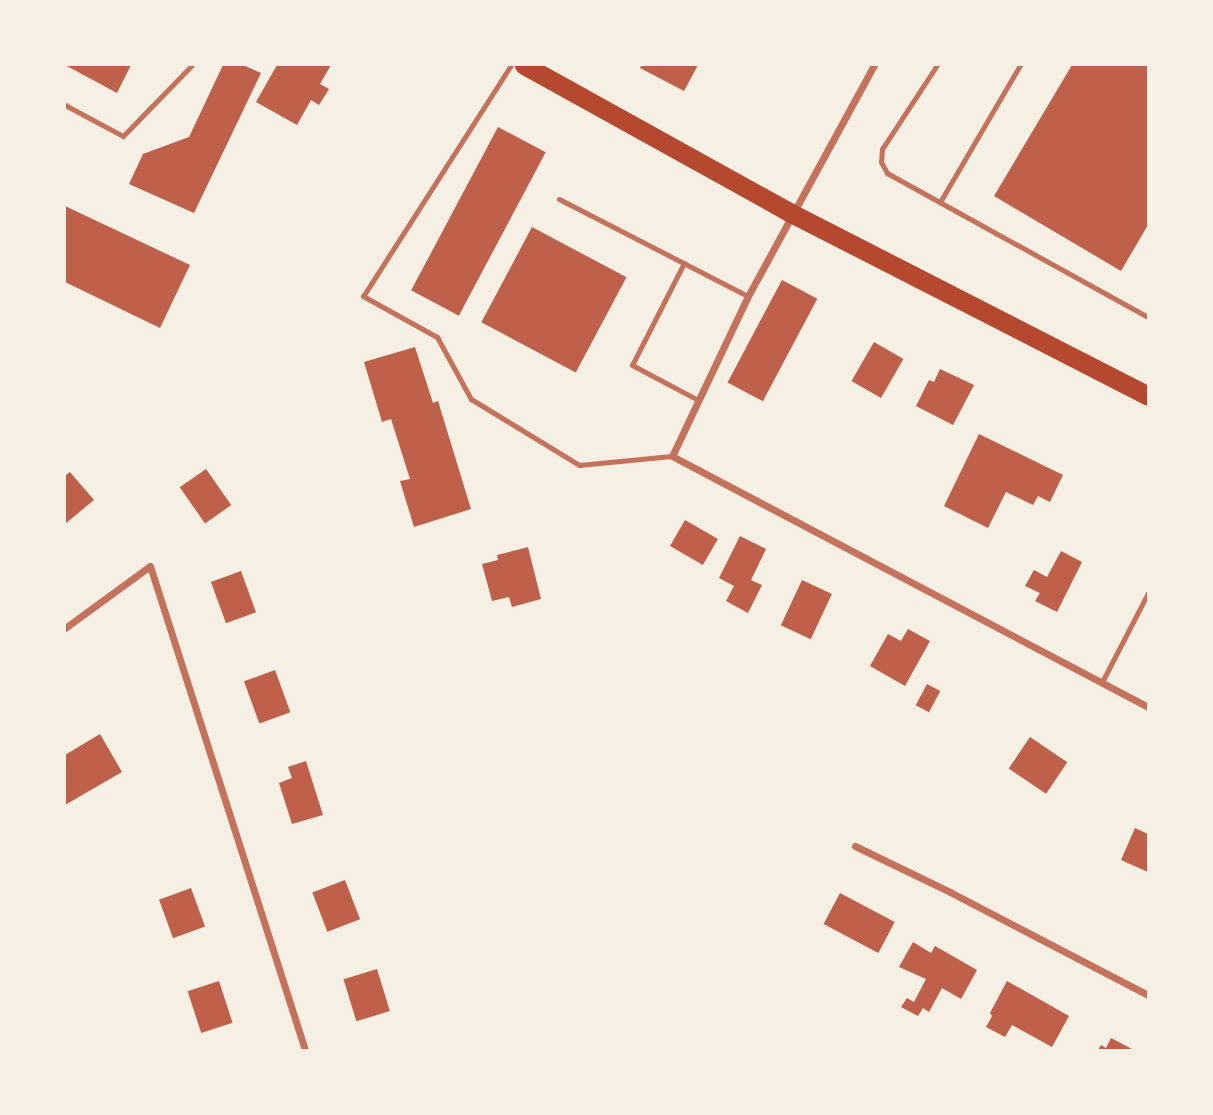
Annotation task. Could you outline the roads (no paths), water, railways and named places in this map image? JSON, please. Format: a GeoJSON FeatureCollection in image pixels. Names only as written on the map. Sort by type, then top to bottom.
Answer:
{"type":"FeatureCollection","features":[{"type":"Feature","properties":{"kind":"highway"},"geometry":{"type":"LineString","coordinates":[[524,65],[791,213],[1148,396]]}},
{"type":"Feature","properties":{"kind":"street"},"geometry":{"type":"LineString","coordinates":[[874,65],[748,296],[672,456],[1148,707]]}},
{"type":"Feature","properties":{"kind":"street"},"geometry":{"type":"LineString","coordinates":[[65,628],[150,566],[306,1050]]}},
{"type":"Feature","properties":{"kind":"street"},"geometry":{"type":"LineString","coordinates":[[855,846],[1148,995]]}},
{"type":"Feature","properties":{"kind":"lane"},"geometry":{"type":"LineString","coordinates":[[65,105],[123,136],[192,65]]}},
{"type":"Feature","properties":{"kind":"lane"},"geometry":{"type":"LineString","coordinates":[[511,65],[363,296],[437,337],[471,399],[579,465],[672,456]]}},
{"type":"Feature","properties":{"kind":"lane"},"geometry":{"type":"LineString","coordinates":[[937,65],[882,149],[881,162],[887,173],[1148,317]]}},
{"type":"Feature","properties":{"kind":"lane"},"geometry":{"type":"LineString","coordinates":[[940,202],[1020,65]]}},
{"type":"Feature","properties":{"kind":"lane"},"geometry":{"type":"LineString","coordinates":[[559,199],[748,296]]}},
{"type":"Feature","properties":{"kind":"lane"},"geometry":{"type":"LineString","coordinates":[[684,263],[632,365],[698,400]]}},
{"type":"Feature","properties":{"kind":"lane"},"geometry":{"type":"LineString","coordinates":[[1102,682],[1148,593]]}}]}
